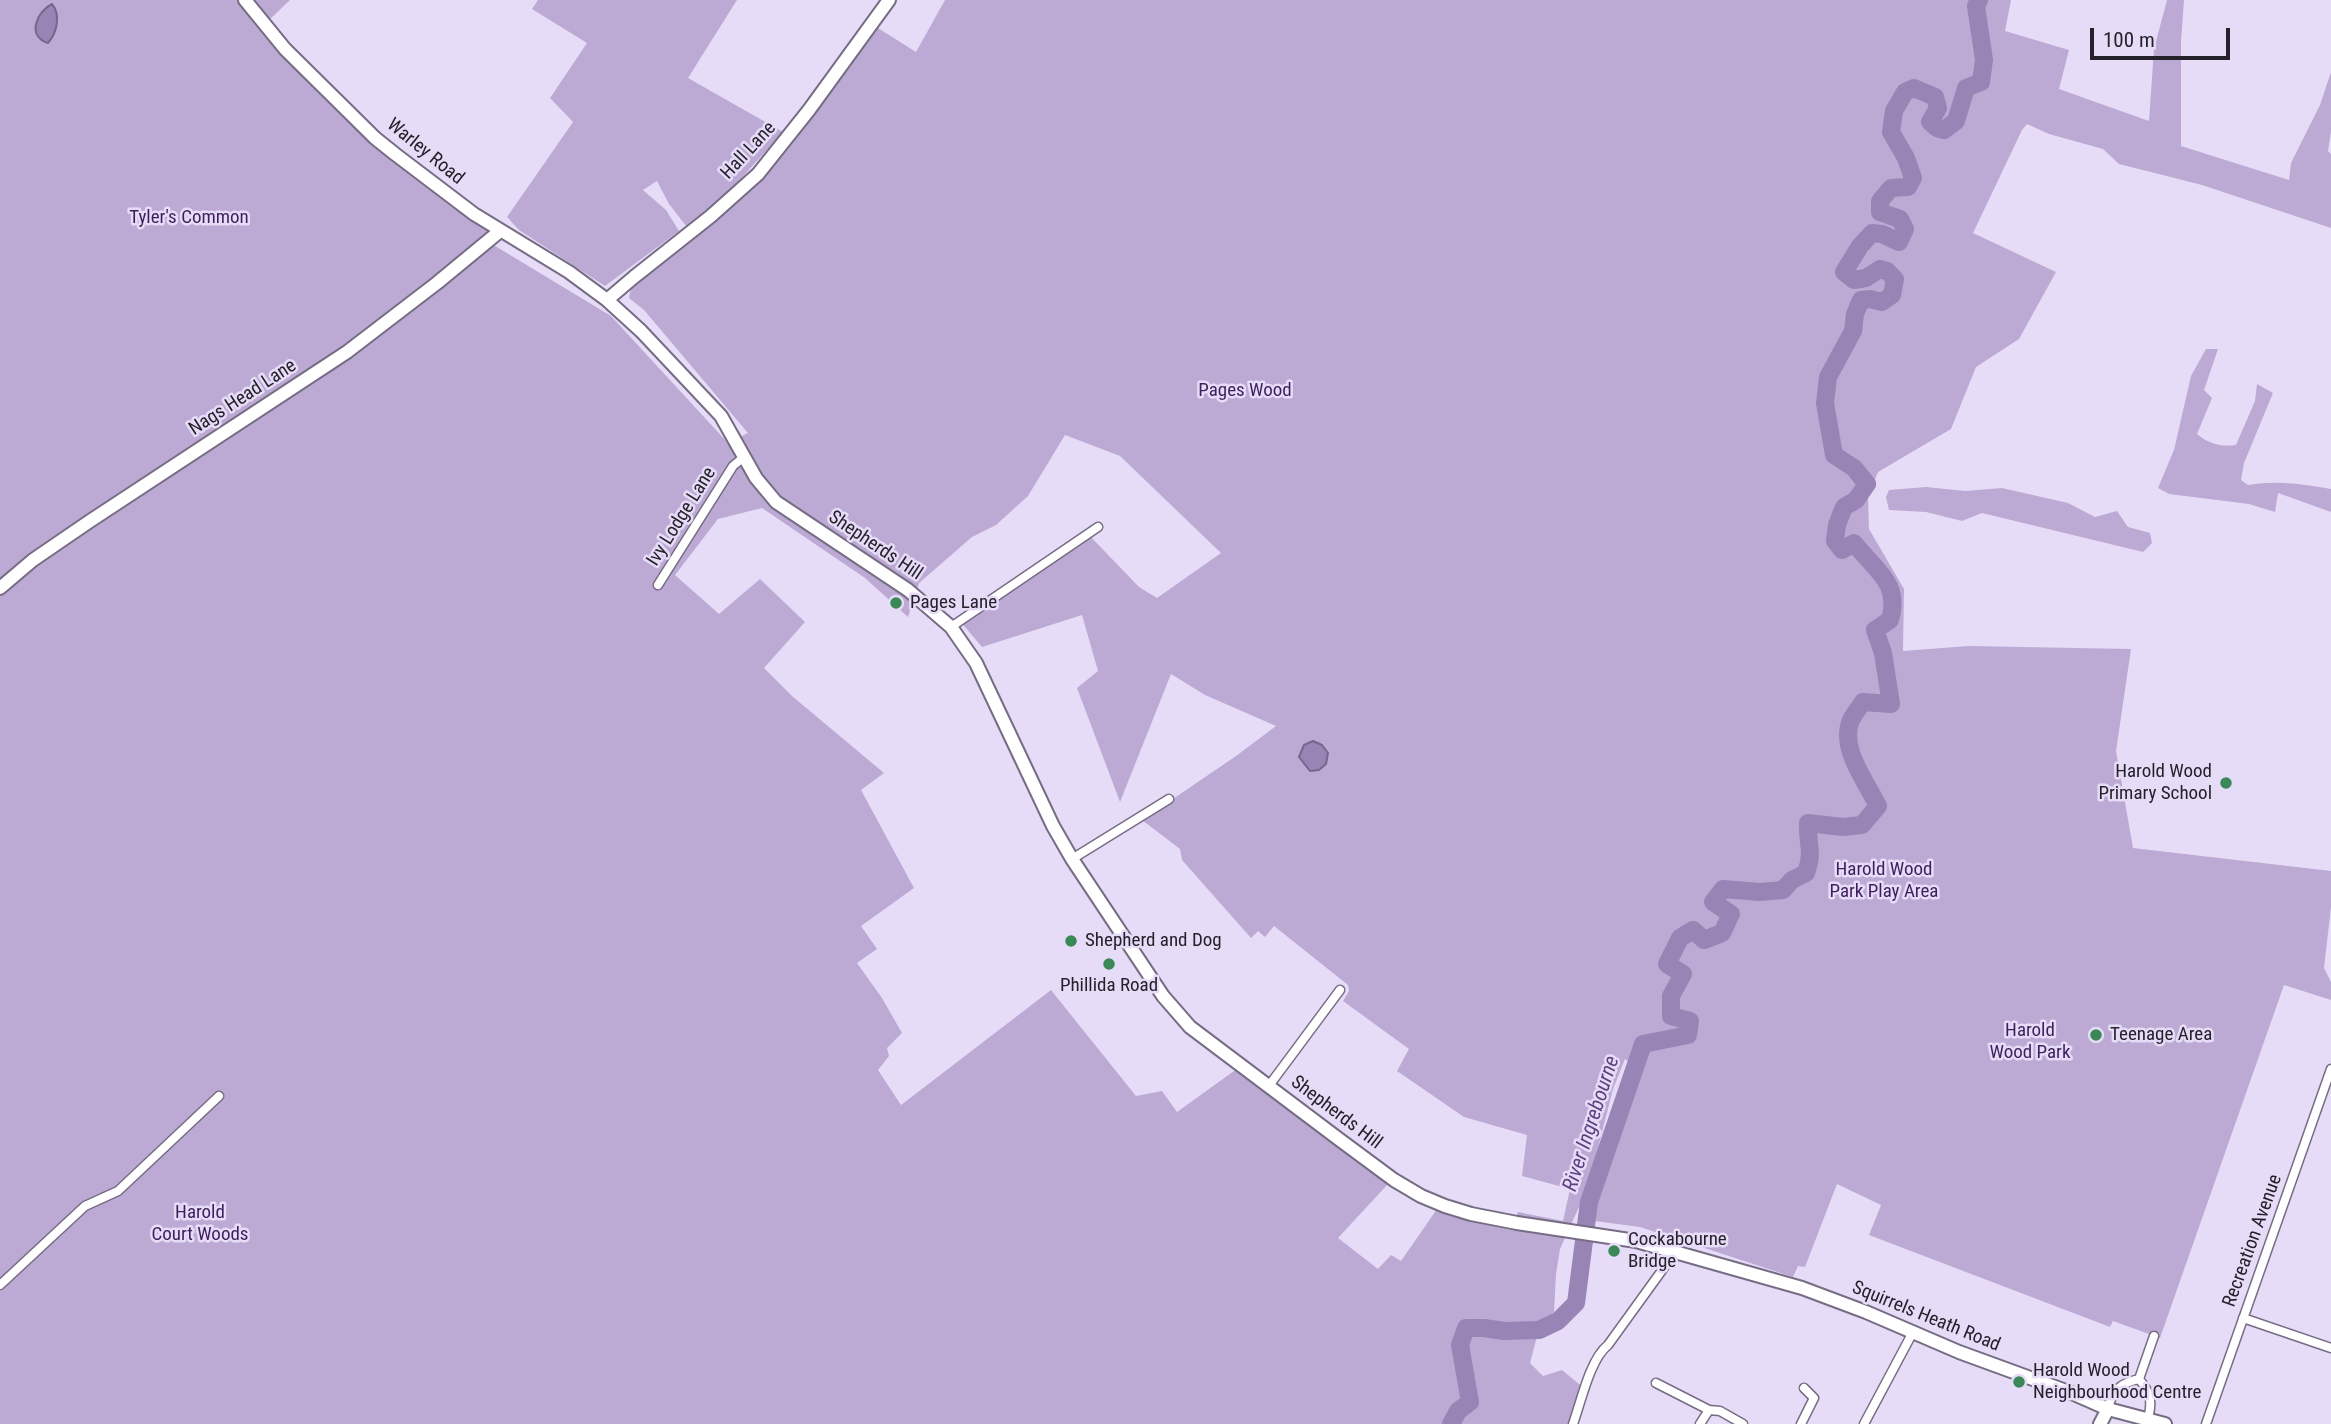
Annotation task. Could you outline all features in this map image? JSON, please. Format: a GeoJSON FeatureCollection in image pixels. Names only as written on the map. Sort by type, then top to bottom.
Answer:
{"type":"FeatureCollection","features":[{"type":"Feature","properties":{"kind":"street","name":"Warley Road"},"geometry":{"type":"LineString","coordinates":[[245,0],[285,49],[376,138],[449,197],[569,272],[607,300]]}},
{"type":"Feature","properties":{"kind":"street","name":"Hall Lane"},"geometry":{"type":"LineString","coordinates":[[607,300],[711,216],[758,174],[801,121],[889,0]]}},
{"type":"Feature","properties":{"kind":"street","name":"Nags Head Lane"},"geometry":{"type":"LineString","coordinates":[[0,588],[33,560],[90,521],[347,352],[500,231]]}},
{"type":"Feature","properties":{"kind":"street","name":"Shepherds Hill"},"geometry":{"type":"LineString","coordinates":[[607,300],[708,400],[730,429],[756,478],[776,502],[908,590],[951,627],[976,663],[1034,788],[1072,859],[1175,1012],[1190,1027],[1394,1180],[1421,1196],[1471,1214],[1607,1236],[1671,1250]]}},
{"type":"Feature","properties":{"kind":"street","name":"Ivy Lodge Lane"},"geometry":{"type":"LineString","coordinates":[[658,585],[733,466],[745,456]]}},
{"type":"Feature","properties":{"kind":"street"},"geometry":{"type":"LineString","coordinates":[[951,627],[1098,527]]}},
{"type":"Feature","properties":{"kind":"street"},"geometry":{"type":"LineString","coordinates":[[1072,859],[1169,799]]}},
{"type":"Feature","properties":{"kind":"street"},"geometry":{"type":"LineString","coordinates":[[1268,1087],[1340,990]]}},
{"type":"Feature","properties":{"kind":"street","name":"Recreation Avenue"},"geometry":{"type":"LineString","coordinates":[[2206,1424],[2331,1069]]}},
{"type":"Feature","properties":{"kind":"street"},"geometry":{"type":"LineString","coordinates":[[0,1285],[85,1206],[118,1191],[219,1096]]}},
{"type":"Feature","properties":{"kind":"street"},"geometry":{"type":"LineString","coordinates":[[1573,1424],[1596,1360],[1668,1262],[1671,1250]]}},
{"type":"Feature","properties":{"kind":"street","name":"Squirrels Heath Road"},"geometry":{"type":"LineString","coordinates":[[1671,1250],[1802,1289],[2108,1409],[2165,1424]]}},
{"type":"Feature","properties":{"kind":"street"},"geometry":{"type":"LineString","coordinates":[[2243,1318],[2331,1348]]}},
{"type":"Feature","properties":{"kind":"street"},"geometry":{"type":"LineString","coordinates":[[1864,1424],[1913,1332]]}},
{"type":"Feature","properties":{"kind":"street"},"geometry":{"type":"LineString","coordinates":[[2139,1379],[2154,1336]]}},
{"type":"Feature","properties":{"kind":"street"},"geometry":{"type":"LineString","coordinates":[[2099,1424],[2108,1409],[2110,1399],[2121,1385],[2139,1379]]}},
{"type":"Feature","properties":{"kind":"street"},"geometry":{"type":"LineString","coordinates":[[2139,1379],[2150,1392],[2148,1418]]}},
{"type":"Feature","properties":{"kind":"street"},"geometry":{"type":"LineString","coordinates":[[1656,1383],[1743,1424]]}},
{"type":"Feature","properties":{"kind":"street"},"geometry":{"type":"LineString","coordinates":[[1801,1424],[1814,1398],[1804,1388]]}},
{"type":"Feature","properties":{"kind":"street"},"geometry":{"type":"LineString","coordinates":[[1700,1424],[1709,1410]]}},
{"type":"Feature","properties":{"kind":"green space"},"geometry":{"type":"Polygon","coordinates":[[[0,0],[290,0],[265,24],[369,131],[500,231],[487,241],[611,316],[728,443],[748,433],[644,310],[629,298],[631,288],[755,184],[792,144],[878,28],[916,52],[945,0],[2011,0],[2005,31],[2069,50],[2059,89],[2149,121],[2154,49],[2167,0],[2184,0],[2181,42],[2181,146],[2289,180],[2291,163],[2320,105],[2331,72],[2331,132],[2328,151],[2331,154],[2331,228],[2202,185],[2119,164],[2103,149],[2049,134],[2027,124],[1973,233],[2056,272],[2019,339],[1976,367],[1951,429],[1878,472],[1868,497],[1869,529],[1904,589],[1903,651],[1968,646],[2131,649],[2116,751],[2133,848],[2331,871],[2331,907],[2324,968],[2331,982],[2331,1000],[2284,985],[2160,1338],[2113,1321],[2110,1327],[1869,1235],[1881,1205],[1837,1184],[1805,1267],[1798,1266],[1793,1277],[1640,1227],[1587,1220],[1589,1202],[1635,1066],[1625,1059],[1613,1089],[1588,1187],[1560,1249],[1554,1312],[1540,1325],[1530,1363],[1543,1376],[1562,1370],[1585,1389],[1569,1424],[0,1424],[0,0]],[[1065,435],[1028,496],[996,525],[972,537],[919,583],[908,617],[865,578],[762,508],[718,519],[675,575],[719,614],[760,579],[805,622],[764,668],[792,696],[884,773],[861,790],[914,888],[861,926],[877,949],[857,963],[882,998],[902,1033],[887,1048],[889,1056],[878,1070],[901,1105],[1051,990],[1136,1096],[1162,1091],[1177,1112],[1241,1066],[1293,1112],[1388,1184],[1338,1238],[1378,1269],[1391,1255],[1401,1261],[1437,1209],[1464,1219],[1510,1230],[1518,1212],[1563,1221],[1570,1189],[1522,1176],[1527,1135],[1464,1117],[1397,1071],[1409,1049],[1343,1001],[1349,991],[1348,985],[1274,926],[1265,937],[1258,931],[1251,938],[1182,860],[1180,849],[1142,820],[1276,726],[1205,695],[1171,674],[1120,802],[1077,688],[1098,671],[1082,615],[982,647],[960,621],[1088,534],[1139,587],[1157,598],[1221,553],[1120,456],[1065,435]]]}},
{"type":"Feature","properties":{"kind":"green space"},"geometry":{"type":"Polygon","coordinates":[[[538,0],[737,0],[688,78],[783,132],[728,193],[687,227],[669,204],[657,181],[643,190],[666,210],[679,231],[605,286],[519,230],[507,217],[573,122],[550,98],[587,43],[532,9],[538,0]]]}},
{"type":"Feature","properties":{"kind":"green space"},"geometry":{"type":"Polygon","coordinates":[[[2206,349],[2218,349],[2204,390],[2212,398],[2197,434],[2215,444],[2236,445],[2255,401],[2257,384],[2273,393],[2244,463],[2241,480],[2248,485],[2280,483],[2331,489],[2331,512],[2278,493],[2275,512],[2249,504],[2169,494],[2158,488],[2174,450],[2191,376],[2206,349]]]}},
{"type":"Feature","properties":{"kind":"green space"},"geometry":{"type":"Polygon","coordinates":[[[1926,487],[1965,491],[2002,488],[2068,503],[2095,517],[2117,511],[2128,527],[2150,533],[2152,543],[2143,552],[1982,513],[1962,521],[1926,512],[1889,510],[1886,497],[1889,490],[1926,487]]]}},
{"type":"Feature","properties":{"kind":"shaded area"},"geometry":{"type":"Polygon","coordinates":[[[52,4],[57,24],[48,43],[37,35],[36,24],[42,12],[52,4]]]}},
{"type":"Feature","properties":{"kind":"shaded area"},"geometry":{"type":"Polygon","coordinates":[[[1313,741],[1322,745],[1328,753],[1326,764],[1319,770],[1310,771],[1299,757],[1304,745],[1313,741]]]}},
{"type":"Feature","properties":{"kind":"waterway","name":"River Ingrebourne"},"geometry":{"type":"LineString","coordinates":[[1451,1424],[1458,1411],[1470,1402],[1460,1345],[1466,1328],[1539,1330],[1558,1321],[1576,1303],[1589,1202],[1643,1044],[1688,1035],[1690,1021],[1671,1016],[1671,996],[1683,974],[1667,964],[1680,938],[1693,930],[1704,940],[1722,933],[1731,914],[1713,902],[1723,889],[1760,892],[1783,890],[1792,880],[1806,873],[1810,853],[1808,823],[1843,827],[1862,825],[1878,806],[1851,753],[1848,731],[1851,720],[1863,702],[1891,704],[1883,653],[1875,630],[1890,620],[1892,596],[1884,578],[1854,543],[1842,550],[1835,541],[1837,525],[1844,507],[1856,500],[1867,484],[1854,468],[1834,455],[1825,403],[1828,377],[1853,331],[1855,314],[1861,300],[1882,302],[1892,295],[1895,279],[1887,271],[1880,269],[1866,278],[1854,280],[1844,272],[1860,246],[1872,233],[1882,234],[1899,242],[1905,229],[1900,219],[1880,212],[1880,201],[1891,188],[1908,187],[1913,178],[1906,158],[1891,132],[1894,111],[1905,92],[1914,88],[1935,97],[1938,108],[1930,122],[1937,128],[1944,130],[1956,121],[1966,88],[1981,82],[1984,60],[1976,6],[1979,0]]}},
{"type":"Feature","properties":{"kind":"place","name":"Pages Lane"},"geometry":{"type":"Point","coordinates":[896,603]}},
{"type":"Feature","properties":{"kind":"place","name":"Harold Wood Primary School"},"geometry":{"type":"Point","coordinates":[2226,783]}},
{"type":"Feature","properties":{"kind":"place","name":"Shepherd and Dog"},"geometry":{"type":"Point","coordinates":[1071,941]}},
{"type":"Feature","properties":{"kind":"place","name":"Phillida Road"},"geometry":{"type":"Point","coordinates":[1109,964]}},
{"type":"Feature","properties":{"kind":"place","name":"Teenage Area"},"geometry":{"type":"Point","coordinates":[2096,1035]}},
{"type":"Feature","properties":{"kind":"place","name":"Cockabourne Bridge"},"geometry":{"type":"Point","coordinates":[1614,1251]}},
{"type":"Feature","properties":{"kind":"place","name":"Harold Wood Neighbourhood Centre"},"geometry":{"type":"Point","coordinates":[2019,1382]}},
{"type":"Feature","properties":{"kind":"park label","name":"Tyler's Common"},"geometry":{"type":"Point","coordinates":[189,218]}},
{"type":"Feature","properties":{"kind":"park label","name":"Pages Wood"},"geometry":{"type":"Point","coordinates":[1245,391]}},
{"type":"Feature","properties":{"kind":"park label","name":"Harold Wood Park Play Area"},"geometry":{"type":"Point","coordinates":[1884,881]}},
{"type":"Feature","properties":{"kind":"park label","name":"Harold Wood Park"},"geometry":{"type":"Point","coordinates":[2030,1042]}},
{"type":"Feature","properties":{"kind":"park label","name":"Harold Court Woods"},"geometry":{"type":"Point","coordinates":[200,1224]}}]}
